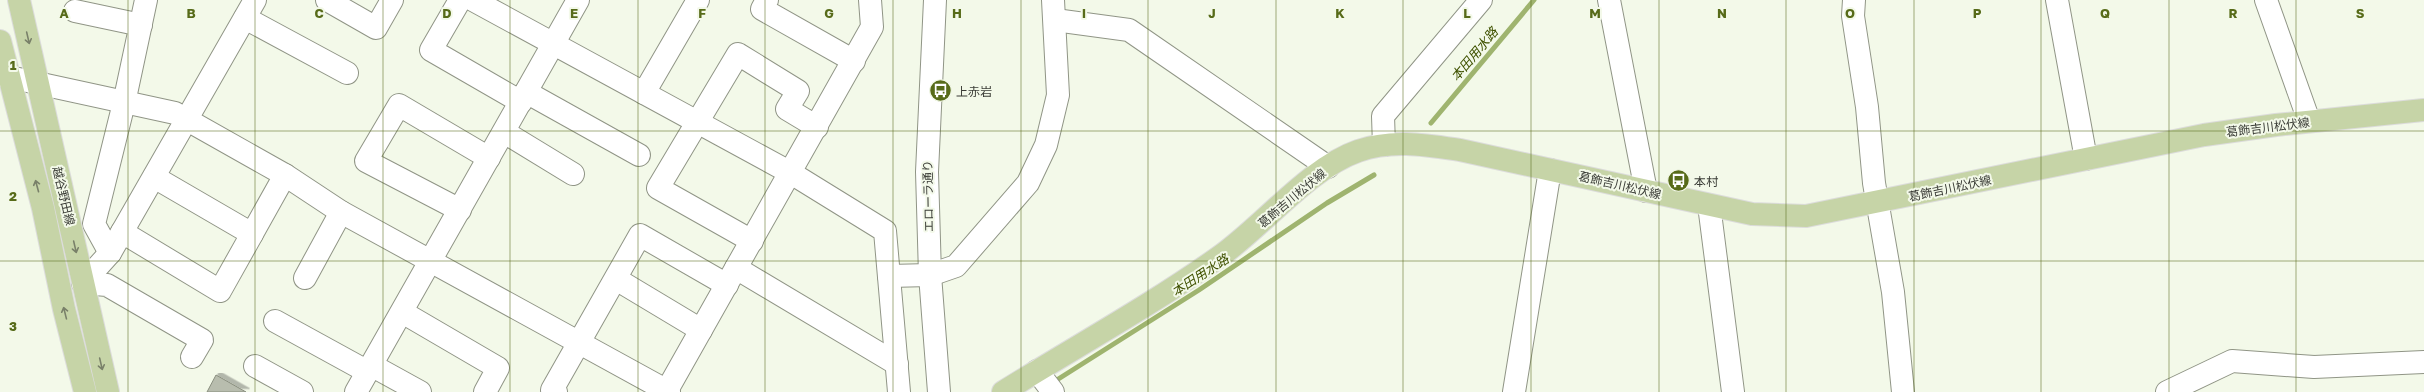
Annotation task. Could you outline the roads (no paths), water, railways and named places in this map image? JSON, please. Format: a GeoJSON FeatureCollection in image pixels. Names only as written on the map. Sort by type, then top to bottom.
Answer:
{"type":"FeatureCollection","features":[{"type":"Feature","properties":{"kind":"main road","name":"越谷野田線"},"geometry":{"type":"LineString","coordinates":[[19,0],[108,392]]}},
{"type":"Feature","properties":{"kind":"main road","name":"越谷野田線"},"geometry":{"type":"LineString","coordinates":[[0,41],[4,76],[43,208],[64,309],[85,392]]}},
{"type":"Feature","properties":{"kind":"main road","name":"葛飾吉川松伏線"},"geometry":{"type":"LineString","coordinates":[[1003,392],[1096,336],[1218,257],[1328,167],[1357,151],[1384,145],[1416,144],[1550,170],[1709,206],[1752,214],[1806,216],[1878,203],[2204,135],[2309,121],[2424,110]]}},
{"type":"Feature","properties":{"kind":"street"},"geometry":{"type":"LineString","coordinates":[[110,253],[94,224],[124,103],[146,0]]}},
{"type":"Feature","properties":{"kind":"street"},"geometry":{"type":"LineString","coordinates":[[327,0],[376,28],[392,0]]}},
{"type":"Feature","properties":{"kind":"street"},"geometry":{"type":"LineString","coordinates":[[460,0],[431,50],[639,155]]}},
{"type":"Feature","properties":{"kind":"street"},"geometry":{"type":"LineString","coordinates":[[473,0],[791,173],[885,231],[900,392]]}},
{"type":"Feature","properties":{"kind":"street"},"geometry":{"type":"LineString","coordinates":[[356,392],[578,0]]}},
{"type":"Feature","properties":{"kind":"street"},"geometry":{"type":"LineString","coordinates":[[644,93],[698,0]]}},
{"type":"Feature","properties":{"kind":"street"},"geometry":{"type":"LineString","coordinates":[[767,0],[762,9],[854,61]]}},
{"type":"Feature","properties":{"kind":"street"},"geometry":{"type":"LineString","coordinates":[[4,76],[38,85],[175,113],[285,176],[342,212],[667,392],[872,27],[870,0]]}},
{"type":"Feature","properties":{"kind":"street","name":"エローラ通り"},"geometry":{"type":"LineString","coordinates":[[935,0],[927,172],[930,275],[939,392]]}},
{"type":"Feature","properties":{"kind":"street"},"geometry":{"type":"LineString","coordinates":[[1384,145],[1383,116],[1481,0]]}},
{"type":"Feature","properties":{"kind":"street"},"geometry":{"type":"LineString","coordinates":[[1609,0],[1646,191]]}},
{"type":"Feature","properties":{"kind":"street"},"geometry":{"type":"LineString","coordinates":[[1854,0],[1853,16],[1867,106],[1878,203],[1893,292],[1903,392]]}},
{"type":"Feature","properties":{"kind":"street"},"geometry":{"type":"LineString","coordinates":[[2057,0],[2086,159]]}},
{"type":"Feature","properties":{"kind":"street"},"geometry":{"type":"LineString","coordinates":[[2266,0],[2309,121]]}},
{"type":"Feature","properties":{"kind":"street"},"geometry":{"type":"LineString","coordinates":[[83,283],[110,253],[251,5],[347,73]]}},
{"type":"Feature","properties":{"kind":"street"},"geometry":{"type":"LineString","coordinates":[[889,276],[930,275],[956,266],[1028,183],[1046,145],[1058,95],[1054,10],[1128,30],[1328,167]]}},
{"type":"Feature","properties":{"kind":"street"},"geometry":{"type":"LineString","coordinates":[[76,11],[141,25]]}},
{"type":"Feature","properties":{"kind":"street"},"geometry":{"type":"LineString","coordinates":[[752,241],[658,188],[738,54],[798,91],[787,109],[817,127]]}},
{"type":"Feature","properties":{"kind":"street"},"geometry":{"type":"LineString","coordinates":[[460,210],[366,161],[399,105],[489,158]]}},
{"type":"Feature","properties":{"kind":"street"},"geometry":{"type":"LineString","coordinates":[[504,132],[573,174]]}},
{"type":"Feature","properties":{"kind":"street"},"geometry":{"type":"LineString","coordinates":[[1514,392],[1550,170]]}},
{"type":"Feature","properties":{"kind":"street"},"geometry":{"type":"LineString","coordinates":[[122,232],[220,291],[285,176]]}},
{"type":"Feature","properties":{"kind":"street"},"geometry":{"type":"LineString","coordinates":[[154,177],[252,234]]}},
{"type":"Feature","properties":{"kind":"street"},"geometry":{"type":"LineString","coordinates":[[1709,206],[1733,392]]}},
{"type":"Feature","properties":{"kind":"street"},"geometry":{"type":"LineString","coordinates":[[305,278],[342,212]]}},
{"type":"Feature","properties":{"kind":"street"},"geometry":{"type":"LineString","coordinates":[[556,392],[552,390],[640,235],[732,277],[897,364]]}},
{"type":"Feature","properties":{"kind":"street"},"geometry":{"type":"LineString","coordinates":[[616,279],[701,330]]}},
{"type":"Feature","properties":{"kind":"street"},"geometry":{"type":"LineString","coordinates":[[83,283],[107,285],[202,340],[192,357]]}},
{"type":"Feature","properties":{"kind":"street"},"geometry":{"type":"LineString","coordinates":[[402,312],[498,368],[486,392]]}},
{"type":"Feature","properties":{"kind":"street"},"geometry":{"type":"LineString","coordinates":[[275,321],[420,392]]}},
{"type":"Feature","properties":{"kind":"street"},"geometry":{"type":"LineString","coordinates":[[2167,392],[2232,361],[2314,367],[2424,362]]}},
{"type":"Feature","properties":{"kind":"street"},"geometry":{"type":"LineString","coordinates":[[255,366],[302,392]]}},
{"type":"Feature","properties":{"kind":"street"},"geometry":{"type":"LineString","coordinates":[[1037,371],[1053,392]]}},
{"type":"Feature","properties":{"kind":"waterway","name":"本田用水路"},"geometry":{"type":"LineString","coordinates":[[1431,123],[1534,0]]}},
{"type":"Feature","properties":{"kind":"waterway","name":"本田用水路"},"geometry":{"type":"LineString","coordinates":[[1052,383],[1199,290],[1327,203],[1374,175]]}},
{"type":"Feature","properties":{"kind":"place","name":"上赤岩"},"geometry":{"type":"Point","coordinates":[941,91]}},
{"type":"Feature","properties":{"kind":"place","name":"本村"},"geometry":{"type":"Point","coordinates":[1679,181]}}]}
